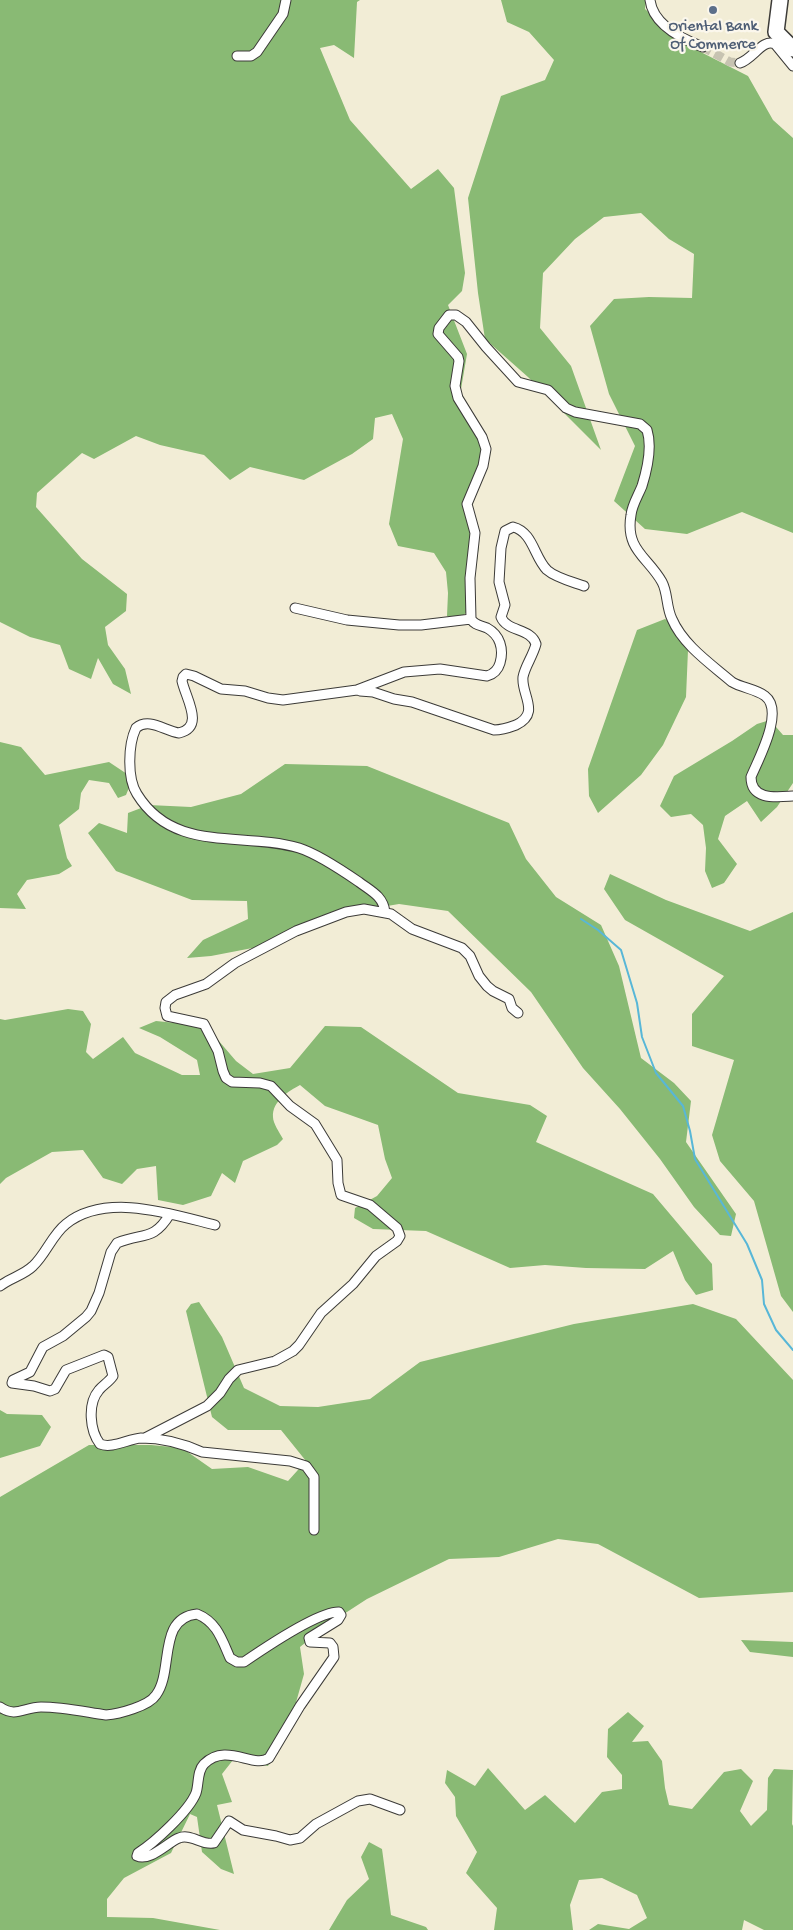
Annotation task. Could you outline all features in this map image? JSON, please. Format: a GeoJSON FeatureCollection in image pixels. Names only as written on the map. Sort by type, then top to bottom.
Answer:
{"type":"FeatureCollection","features":[{"type":"Feature","properties":{"kind":"highway"},"geometry":{"type":"LineString","coordinates":[[780,0],[776,32],[793,49]]}},
{"type":"Feature","properties":{"kind":"street"},"geometry":{"type":"LineString","coordinates":[[237,56],[251,56],[257,52],[284,14],[286,0]]}},
{"type":"Feature","properties":{"kind":"street"},"geometry":{"type":"LineString","coordinates":[[650,0],[652,12],[657,19],[681,37],[703,47]]}},
{"type":"Feature","properties":{"kind":"street"},"geometry":{"type":"LineString","coordinates":[[740,64],[750,59],[767,42],[771,42],[775,44],[793,66]]}},
{"type":"Feature","properties":{"kind":"street"},"geometry":{"type":"LineString","coordinates":[[385,912],[380,897],[351,876],[301,849],[271,843],[211,838],[179,831],[166,825],[142,802],[134,789],[129,774],[134,731],[138,725],[154,725],[179,733],[190,729],[192,726],[192,717],[182,681],[186,674],[215,687],[245,691],[272,699],[312,697],[358,690],[404,672],[440,669],[480,676],[492,674],[499,665],[502,652],[499,639],[489,630],[474,624],[471,619],[470,578],[475,533],[467,504],[483,466],[486,449],[482,437],[458,398],[455,386],[460,361],[456,352],[439,337],[439,328],[447,317],[453,315],[464,320],[518,382],[548,390],[570,411],[637,424],[644,426],[647,430],[649,447],[644,480],[630,520],[633,540],[638,551],[661,580],[671,617],[688,642],[732,682],[740,687],[763,695],[767,699],[771,710],[771,728],[751,777],[752,784],[758,793],[763,795],[793,796]]}},
{"type":"Feature","properties":{"kind":"street"},"geometry":{"type":"LineString","coordinates":[[358,690],[412,702],[494,730],[515,726],[525,720],[528,714],[529,708],[523,678],[536,644],[531,636],[505,624],[501,617],[505,605],[499,586],[499,575],[501,548],[505,531],[513,527],[520,530],[529,539],[548,570],[584,586]]}},
{"type":"Feature","properties":{"kind":"street"},"geometry":{"type":"LineString","coordinates":[[295,608],[341,619],[399,624],[421,625],[471,619]]}},
{"type":"Feature","properties":{"kind":"street"},"geometry":{"type":"LineString","coordinates":[[170,1214],[158,1230],[152,1234],[117,1243],[91,1311],[63,1336],[43,1347],[30,1372],[12,1382],[50,1391],[55,1389],[66,1370],[104,1355],[108,1357],[113,1376],[98,1391],[94,1399],[92,1419],[92,1429],[95,1438],[105,1446],[145,1438],[207,1406],[220,1393],[228,1379],[238,1370],[275,1361],[293,1351],[321,1313],[354,1284],[376,1256],[397,1241],[400,1236],[397,1228],[384,1219],[370,1205],[341,1194],[338,1183],[337,1160],[315,1124],[290,1106],[272,1086],[260,1083],[232,1082],[226,1078],[222,1071],[218,1051],[204,1024],[168,1016],[165,1008],[166,1002],[175,995],[206,984],[235,963],[307,926],[356,910],[370,909],[385,912],[396,917],[412,929],[462,948],[470,956],[482,981],[493,991],[509,999],[512,1008],[518,1013]]}},
{"type":"Feature","properties":{"kind":"street"},"geometry":{"type":"LineString","coordinates":[[0,1286],[34,1266],[61,1229],[82,1215],[128,1207],[215,1224]]}},
{"type":"Feature","properties":{"kind":"street"},"geometry":{"type":"LineString","coordinates":[[145,1438],[189,1446],[202,1452],[290,1461],[306,1466],[314,1477],[314,1530]]}},
{"type":"Feature","properties":{"kind":"street"},"geometry":{"type":"LineString","coordinates":[[0,1707],[11,1713],[38,1707],[50,1707],[106,1715],[114,1714],[147,1703],[156,1696],[166,1669],[170,1636],[175,1625],[185,1617],[197,1614],[213,1624],[224,1642],[230,1658],[237,1662],[244,1662],[305,1624],[334,1612],[340,1612],[341,1617],[338,1620],[309,1638],[310,1642],[330,1643],[333,1647],[334,1657],[300,1706],[269,1758],[262,1761],[230,1754],[222,1755],[205,1763],[201,1768],[194,1797],[158,1838],[138,1853],[137,1856],[141,1857],[163,1849],[183,1837],[206,1843],[214,1843],[229,1822],[243,1830],[290,1840],[300,1838],[316,1824],[358,1801],[371,1800],[400,1810]]}},
{"type":"Feature","properties":{"kind":"green space"},"geometry":{"type":"Polygon","coordinates":[[[0,0],[360,0],[357,2],[354,58],[334,45],[320,48],[350,120],[411,189],[438,169],[454,188],[465,273],[462,291],[448,305],[467,354],[460,395],[472,412],[485,452],[471,511],[479,545],[471,609],[456,621],[447,616],[448,593],[446,572],[434,553],[398,546],[389,524],[403,439],[392,414],[375,418],[373,439],[352,454],[304,480],[250,467],[230,480],[204,455],[160,445],[136,436],[94,459],[82,453],[37,493],[36,507],[82,559],[127,594],[126,611],[105,627],[108,645],[125,669],[131,694],[113,684],[98,658],[91,679],[69,669],[60,645],[30,637],[0,622],[0,0]]]}},
{"type":"Feature","properties":{"kind":"green space"},"geometry":{"type":"Polygon","coordinates":[[[501,0],[646,0],[645,9],[683,43],[748,76],[773,120],[793,138],[793,533],[742,512],[687,534],[645,529],[614,501],[635,446],[609,394],[590,326],[614,299],[649,297],[692,298],[694,254],[669,239],[641,213],[604,217],[575,239],[543,273],[540,328],[571,366],[601,450],[528,377],[485,339],[468,198],[501,96],[545,80],[554,60],[529,32],[507,22],[501,0]]]}},
{"type":"Feature","properties":{"kind":"green space"},"geometry":{"type":"Polygon","coordinates":[[[665,619],[676,626],[688,650],[686,697],[663,745],[641,775],[598,813],[589,796],[588,769],[637,630],[665,619]]]}},
{"type":"Feature","properties":{"kind":"green space"},"geometry":{"type":"Polygon","coordinates":[[[770,720],[783,735],[793,735],[793,783],[777,807],[761,822],[747,801],[725,816],[718,839],[737,864],[724,883],[712,888],[705,871],[706,848],[703,825],[691,814],[671,817],[660,806],[674,776],[757,724],[770,720]]]}},
{"type":"Feature","properties":{"kind":"green space"},"geometry":{"type":"Polygon","coordinates":[[[0,742],[21,747],[45,775],[109,762],[133,778],[126,795],[118,798],[109,783],[89,780],[81,793],[79,809],[59,825],[67,858],[72,866],[59,874],[27,880],[17,894],[26,909],[0,908],[0,742]]]}},
{"type":"Feature","properties":{"kind":"green space"},"geometry":{"type":"Polygon","coordinates":[[[285,764],[367,766],[509,823],[526,859],[556,897],[601,925],[619,966],[641,1058],[674,1083],[691,1101],[686,1142],[736,1214],[731,1236],[720,1235],[694,1207],[660,1159],[620,1109],[583,1068],[531,992],[448,911],[399,904],[346,913],[268,945],[211,956],[187,958],[203,940],[248,919],[247,901],[192,900],[116,871],[88,833],[99,823],[127,833],[128,813],[149,805],[191,807],[241,794],[285,764]]]}},
{"type":"Feature","properties":{"kind":"green space"},"geometry":{"type":"Polygon","coordinates":[[[610,874],[666,900],[750,931],[793,912],[793,1312],[781,1296],[754,1201],[720,1161],[712,1135],[734,1060],[692,1046],[692,1014],[724,976],[625,920],[604,889],[610,874]]]}},
{"type":"Feature","properties":{"kind":"green space"},"geometry":{"type":"Polygon","coordinates":[[[68,1009],[83,1011],[91,1024],[86,1052],[93,1059],[123,1037],[135,1053],[182,1075],[200,1075],[197,1060],[160,1037],[139,1028],[156,1021],[206,1026],[236,1061],[253,1074],[290,1068],[325,1026],[361,1027],[458,1093],[530,1105],[547,1116],[536,1142],[653,1194],[712,1264],[713,1290],[696,1295],[685,1280],[673,1251],[645,1269],[545,1265],[510,1268],[426,1231],[373,1229],[354,1218],[355,1208],[377,1196],[392,1178],[385,1159],[378,1125],[325,1106],[300,1085],[282,1097],[273,1111],[276,1128],[283,1139],[277,1145],[243,1161],[235,1183],[222,1173],[211,1196],[183,1205],[158,1200],[156,1166],[137,1169],[122,1184],[103,1178],[83,1150],[52,1152],[6,1178],[0,1184],[0,1019],[5,1020],[68,1009]]]}},
{"type":"Feature","properties":{"kind":"green space"},"geometry":{"type":"Polygon","coordinates":[[[199,1302],[222,1337],[244,1388],[280,1406],[318,1407],[370,1399],[420,1362],[574,1324],[693,1304],[736,1319],[793,1380],[793,1592],[699,1598],[598,1544],[558,1539],[499,1557],[449,1559],[367,1599],[330,1623],[300,1647],[304,1674],[295,1706],[268,1766],[233,1760],[222,1774],[232,1802],[217,1805],[234,1874],[221,1869],[202,1852],[197,1817],[190,1814],[171,1853],[124,1878],[107,1899],[107,1917],[153,1918],[220,1930],[0,1930],[0,1497],[89,1445],[151,1445],[182,1448],[212,1469],[248,1467],[288,1481],[306,1461],[281,1430],[228,1430],[212,1417],[186,1311],[191,1304],[199,1302]]]}},
{"type":"Feature","properties":{"kind":"green space"},"geometry":{"type":"Polygon","coordinates":[[[0,1410],[7,1414],[42,1415],[51,1427],[40,1446],[0,1458],[0,1410]]]}},
{"type":"Feature","properties":{"kind":"green space"},"geometry":{"type":"Polygon","coordinates":[[[741,1640],[793,1642],[793,1657],[750,1652],[741,1640]]]}},
{"type":"Feature","properties":{"kind":"green space"},"geometry":{"type":"Polygon","coordinates":[[[628,1712],[644,1726],[632,1742],[648,1741],[662,1761],[669,1805],[692,1809],[724,1772],[741,1769],[753,1781],[740,1811],[751,1826],[767,1810],[768,1778],[774,1769],[793,1770],[793,1930],[764,1930],[744,1920],[742,1930],[589,1930],[598,1924],[629,1929],[647,1918],[637,1895],[602,1878],[579,1880],[570,1905],[573,1930],[494,1930],[497,1908],[466,1873],[477,1852],[456,1816],[455,1797],[445,1783],[447,1770],[475,1786],[488,1768],[525,1810],[545,1795],[575,1823],[602,1792],[622,1789],[622,1775],[607,1757],[608,1729],[628,1712]]]}},
{"type":"Feature","properties":{"kind":"green space"},"geometry":{"type":"Polygon","coordinates":[[[369,1842],[382,1849],[391,1915],[426,1927],[428,1930],[329,1930],[347,1900],[369,1879],[361,1857],[369,1842]]]}},
{"type":"Feature","properties":{"kind":"waterway"},"geometry":{"type":"LineString","coordinates":[[581,919],[598,930],[621,950],[637,1003],[642,1037],[656,1073],[683,1106],[695,1159],[747,1244],[762,1280],[764,1304],[776,1330],[793,1350]]}},
{"type":"Feature","properties":{"kind":"tunnel"},"geometry":{"type":"LineString","coordinates":[[703,47],[730,62],[740,63]]}},
{"type":"Feature","properties":{"kind":"place","name":"Oriental Bank Of Commerce"},"geometry":{"type":"Point","coordinates":[713,10]}}]}
